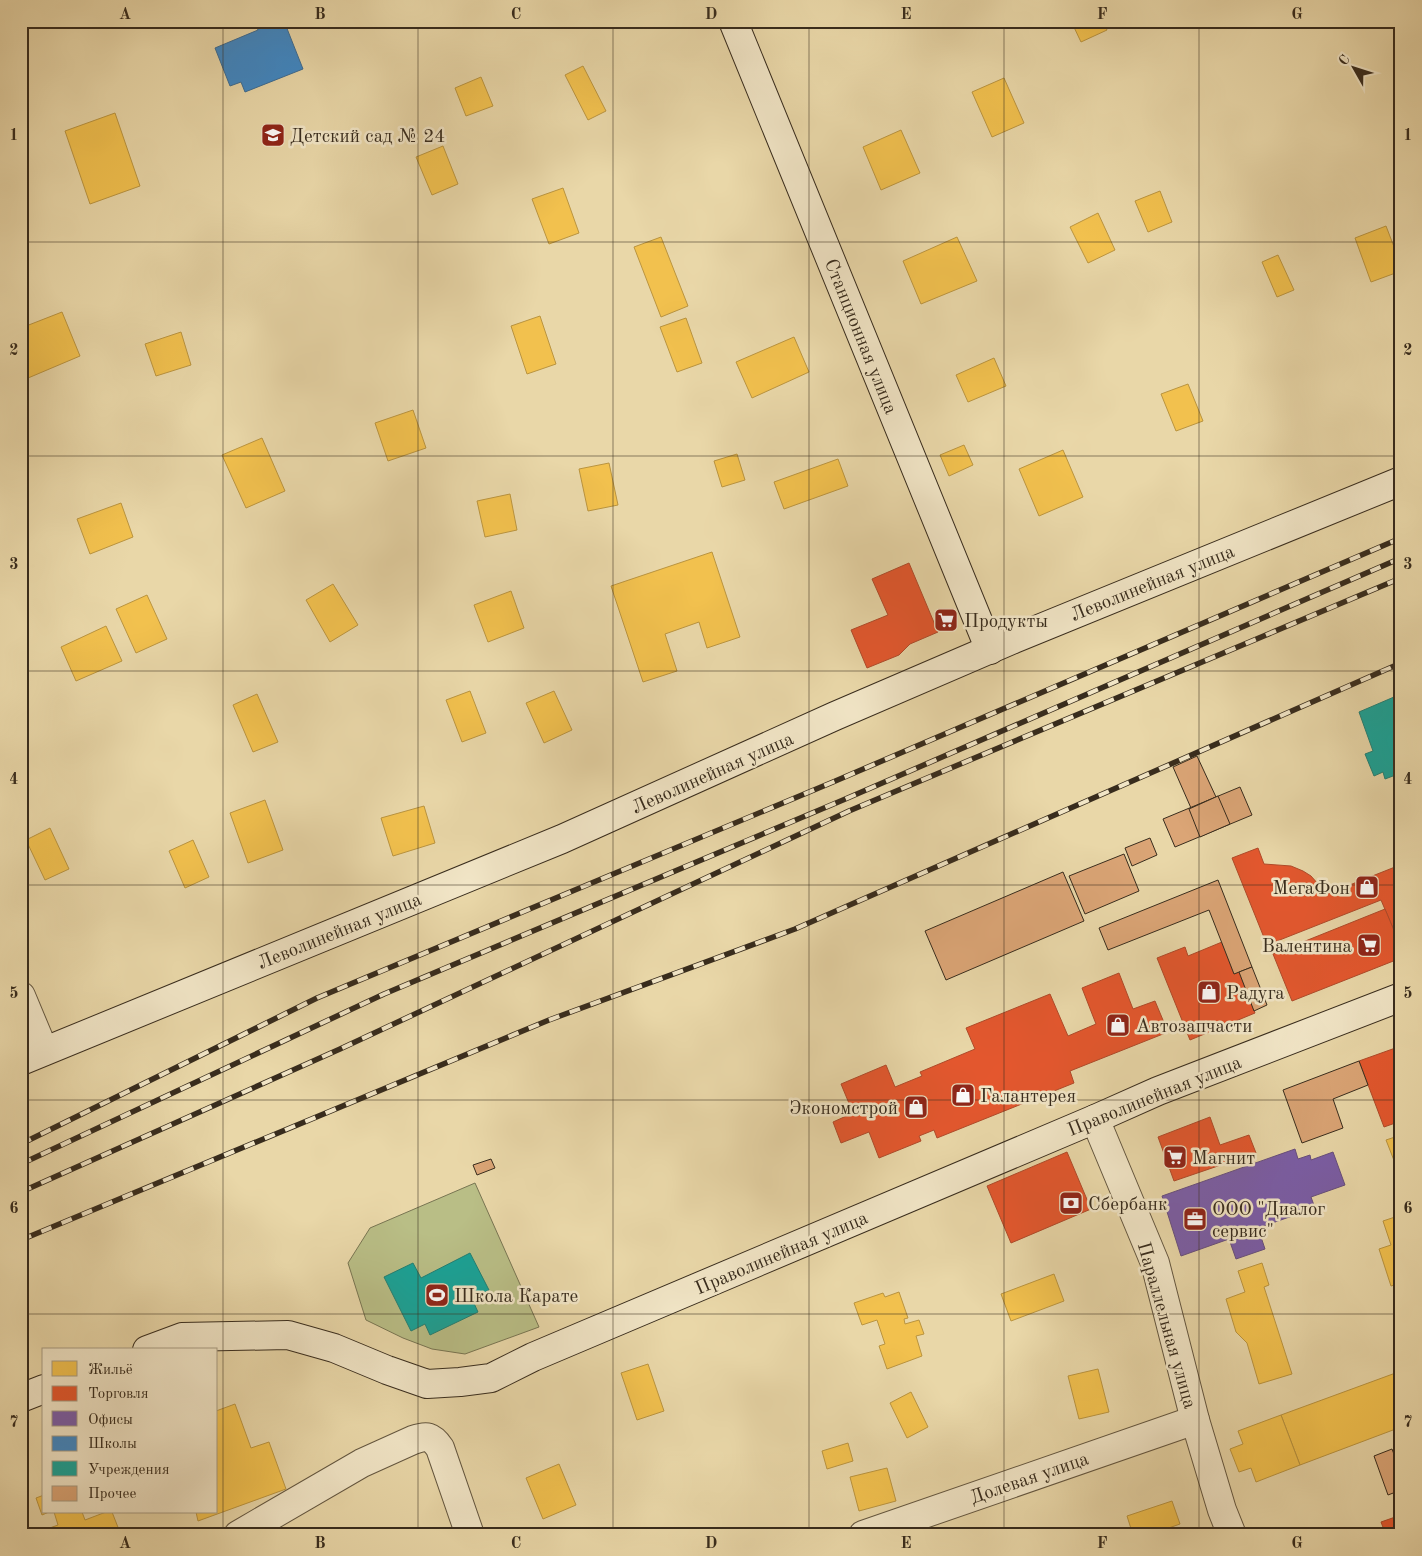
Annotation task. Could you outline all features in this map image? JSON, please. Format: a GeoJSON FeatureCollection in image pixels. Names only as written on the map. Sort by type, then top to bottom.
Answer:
{"type":"FeatureCollection","features":[{"type":"Feature","properties":{"kind":"main road","name":"Станционная улица"},"geometry":{"type":"LineString","coordinates":[[733,21],[990,650]]}},
{"type":"Feature","properties":{"kind":"main road","name":"Леволинейная улица"},"geometry":{"type":"LineString","coordinates":[[33,1056],[562,839],[836,716],[1014,639],[1401,481]]}},
{"type":"Feature","properties":{"kind":"main road"},"geometry":{"type":"LineString","coordinates":[[21,996],[33,1056]]}},
{"type":"Feature","properties":{"kind":"main road","name":"Праволинейная улица"},"geometry":{"type":"LineString","coordinates":[[152,1348],[182,1337],[288,1335],[334,1348],[386,1370],[427,1384],[491,1378],[542,1354],[1158,1091],[1401,997]]}},
{"type":"Feature","properties":{"kind":"main road","name":"Параллельная улица"},"geometry":{"type":"LineString","coordinates":[[1095,1119],[1155,1263],[1194,1420],[1222,1510],[1232,1535]]}},
{"type":"Feature","properties":{"kind":"main road"},"geometry":{"type":"LineString","coordinates":[[21,1398],[42,1390]]}},
{"type":"Feature","properties":{"kind":"main road","name":"Долевая улица"},"geometry":{"type":"LineString","coordinates":[[863,1535],[1194,1420]]}},
{"type":"Feature","properties":{"kind":"main road"},"geometry":{"type":"LineString","coordinates":[[238,1535],[362,1463],[413,1440],[429,1437],[436,1441],[440,1448],[470,1535]]}},
{"type":"Feature","properties":{"kind":"green space"},"geometry":{"type":"Polygon","coordinates":[[[475,1183],[539,1327],[465,1354],[432,1349],[403,1338],[366,1320],[348,1263],[370,1228],[475,1183]]]}},
{"type":"Feature","properties":{"kind":"building: Жильё"},"geometry":{"type":"Polygon","coordinates":[[[1075,21],[1103,21],[1107,30],[1081,42],[1072,23],[1075,21]]]}},
{"type":"Feature","properties":{"kind":"building: Жильё"},"geometry":{"type":"Polygon","coordinates":[[[583,66],[606,111],[588,120],[565,75],[583,66]]]}},
{"type":"Feature","properties":{"kind":"building: Жильё"},"geometry":{"type":"Polygon","coordinates":[[[481,77],[493,106],[466,116],[455,88],[481,77]]]}},
{"type":"Feature","properties":{"kind":"building: Жильё"},"geometry":{"type":"Polygon","coordinates":[[[1004,78],[1024,123],[992,137],[972,92],[1004,78]]]}},
{"type":"Feature","properties":{"kind":"building: Жильё"},"geometry":{"type":"Polygon","coordinates":[[[115,113],[140,186],[90,204],[65,131],[115,113]]]}},
{"type":"Feature","properties":{"kind":"building: Жильё"},"geometry":{"type":"Polygon","coordinates":[[[901,130],[920,173],[881,190],[863,147],[901,130]]]}},
{"type":"Feature","properties":{"kind":"building: Жильё"},"geometry":{"type":"Polygon","coordinates":[[[443,146],[458,184],[432,195],[416,157],[443,146]]]}},
{"type":"Feature","properties":{"kind":"building: Жильё"},"geometry":{"type":"Polygon","coordinates":[[[563,188],[579,233],[549,244],[532,199],[563,188]]]}},
{"type":"Feature","properties":{"kind":"building: Жильё"},"geometry":{"type":"Polygon","coordinates":[[[1160,191],[1172,222],[1148,232],[1135,201],[1160,191]]]}},
{"type":"Feature","properties":{"kind":"building: Жильё"},"geometry":{"type":"Polygon","coordinates":[[[1098,213],[1115,250],[1088,263],[1070,227],[1098,213]]]}},
{"type":"Feature","properties":{"kind":"building: Жильё"},"geometry":{"type":"Polygon","coordinates":[[[1386,226],[1401,265],[1401,271],[1371,282],[1355,238],[1386,226]]]}},
{"type":"Feature","properties":{"kind":"building: Жильё"},"geometry":{"type":"Polygon","coordinates":[[[661,237],[688,306],[661,317],[634,247],[661,237]]]}},
{"type":"Feature","properties":{"kind":"building: Жильё"},"geometry":{"type":"Polygon","coordinates":[[[957,237],[977,281],[921,304],[903,261],[957,237]]]}},
{"type":"Feature","properties":{"kind":"building: Жильё"},"geometry":{"type":"Polygon","coordinates":[[[1278,255],[1294,290],[1277,297],[1262,262],[1278,255]]]}},
{"type":"Feature","properties":{"kind":"building: Жильё"},"geometry":{"type":"Polygon","coordinates":[[[62,312],[80,356],[21,381],[21,328],[62,312]]]}},
{"type":"Feature","properties":{"kind":"building: Жильё"},"geometry":{"type":"Polygon","coordinates":[[[540,316],[556,364],[527,374],[511,326],[540,316]]]}},
{"type":"Feature","properties":{"kind":"building: Жильё"},"geometry":{"type":"Polygon","coordinates":[[[686,318],[702,363],[677,372],[660,327],[686,318]]]}},
{"type":"Feature","properties":{"kind":"building: Жильё"},"geometry":{"type":"Polygon","coordinates":[[[181,332],[191,365],[156,376],[145,344],[181,332]]]}},
{"type":"Feature","properties":{"kind":"building: Жильё"},"geometry":{"type":"Polygon","coordinates":[[[794,337],[809,372],[752,398],[736,362],[794,337]]]}},
{"type":"Feature","properties":{"kind":"building: Жильё"},"geometry":{"type":"Polygon","coordinates":[[[994,358],[1006,386],[968,402],[956,375],[994,358]]]}},
{"type":"Feature","properties":{"kind":"building: Жильё"},"geometry":{"type":"Polygon","coordinates":[[[1401,360],[1401,372],[1397,361],[1401,360]]]}},
{"type":"Feature","properties":{"kind":"building: Жильё"},"geometry":{"type":"Polygon","coordinates":[[[1188,384],[1203,421],[1176,431],[1161,394],[1188,384]]]}},
{"type":"Feature","properties":{"kind":"building: Жильё"},"geometry":{"type":"Polygon","coordinates":[[[413,410],[426,448],[388,461],[375,423],[413,410]]]}},
{"type":"Feature","properties":{"kind":"building: Жильё"},"geometry":{"type":"Polygon","coordinates":[[[262,438],[285,491],[246,508],[222,455],[262,438]]]}},
{"type":"Feature","properties":{"kind":"building: Жильё"},"geometry":{"type":"Polygon","coordinates":[[[964,445],[973,465],[949,476],[940,455],[964,445]]]}},
{"type":"Feature","properties":{"kind":"building: Жильё"},"geometry":{"type":"Polygon","coordinates":[[[1063,450],[1083,497],[1039,516],[1019,469],[1063,450]]]}},
{"type":"Feature","properties":{"kind":"building: Жильё"},"geometry":{"type":"Polygon","coordinates":[[[737,454],[745,480],[722,487],[714,461],[737,454]]]}},
{"type":"Feature","properties":{"kind":"building: Жильё"},"geometry":{"type":"Polygon","coordinates":[[[838,459],[848,486],[784,509],[774,482],[838,459]]]}},
{"type":"Feature","properties":{"kind":"building: Жильё"},"geometry":{"type":"Polygon","coordinates":[[[609,463],[618,505],[588,511],[579,469],[609,463]]]}},
{"type":"Feature","properties":{"kind":"building: Жильё"},"geometry":{"type":"Polygon","coordinates":[[[510,494],[517,530],[485,537],[477,501],[510,494]]]}},
{"type":"Feature","properties":{"kind":"building: Жильё"},"geometry":{"type":"Polygon","coordinates":[[[121,503],[133,537],[90,554],[77,519],[121,503]]]}},
{"type":"Feature","properties":{"kind":"building: Жильё"},"geometry":{"type":"Polygon","coordinates":[[[712,552],[740,637],[707,648],[699,622],[665,634],[677,671],[643,682],[611,586],[712,552]]]}},
{"type":"Feature","properties":{"kind":"building: Жильё"},"geometry":{"type":"Polygon","coordinates":[[[333,584],[358,625],[330,642],[306,600],[333,584]]]}},
{"type":"Feature","properties":{"kind":"building: Жильё"},"geometry":{"type":"Polygon","coordinates":[[[511,591],[524,628],[488,642],[474,605],[511,591]]]}},
{"type":"Feature","properties":{"kind":"building: Жильё"},"geometry":{"type":"Polygon","coordinates":[[[147,595],[167,639],[136,653],[116,609],[147,595]]]}},
{"type":"Feature","properties":{"kind":"building: Жильё"},"geometry":{"type":"Polygon","coordinates":[[[106,626],[122,661],[76,681],[61,647],[106,626]]]}},
{"type":"Feature","properties":{"kind":"building: Жильё"},"geometry":{"type":"Polygon","coordinates":[[[470,691],[486,733],[462,742],[446,700],[470,691]]]}},
{"type":"Feature","properties":{"kind":"building: Жильё"},"geometry":{"type":"Polygon","coordinates":[[[554,691],[572,730],[544,743],[526,703],[554,691]]]}},
{"type":"Feature","properties":{"kind":"building: Жильё"},"geometry":{"type":"Polygon","coordinates":[[[257,694],[278,742],[253,752],[233,705],[257,694]]]}},
{"type":"Feature","properties":{"kind":"building: Жильё"},"geometry":{"type":"Polygon","coordinates":[[[265,800],[283,850],[248,863],[230,813],[265,800]]]}},
{"type":"Feature","properties":{"kind":"building: Жильё"},"geometry":{"type":"Polygon","coordinates":[[[424,806],[435,843],[393,856],[381,818],[424,806]]]}},
{"type":"Feature","properties":{"kind":"building: Жильё"},"geometry":{"type":"Polygon","coordinates":[[[50,828],[69,869],[45,880],[26,840],[50,828]]]}},
{"type":"Feature","properties":{"kind":"building: Жильё"},"geometry":{"type":"Polygon","coordinates":[[[193,840],[209,877],[185,888],[169,851],[193,840]]]}},
{"type":"Feature","properties":{"kind":"building: Жильё"},"geometry":{"type":"Polygon","coordinates":[[[1401,1135],[1401,1161],[1395,1163],[1386,1140],[1401,1135]]]}},
{"type":"Feature","properties":{"kind":"building: Жильё"},"geometry":{"type":"Polygon","coordinates":[[[1401,1215],[1401,1283],[1391,1286],[1379,1249],[1391,1245],[1383,1221],[1401,1215]]]}},
{"type":"Feature","properties":{"kind":"building: Жильё"},"geometry":{"type":"Polygon","coordinates":[[[1262,1263],[1269,1285],[1264,1287],[1292,1374],[1259,1384],[1247,1343],[1236,1332],[1226,1299],[1245,1292],[1238,1271],[1262,1263]]]}},
{"type":"Feature","properties":{"kind":"building: Жильё"},"geometry":{"type":"Polygon","coordinates":[[[1054,1274],[1064,1301],[1011,1321],[1001,1294],[1054,1274]]]}},
{"type":"Feature","properties":{"kind":"building: Жильё"},"geometry":{"type":"Polygon","coordinates":[[[899,1292],[908,1318],[904,1319],[905,1324],[919,1320],[924,1334],[916,1336],[922,1356],[887,1369],[879,1346],[885,1344],[877,1320],[862,1325],[854,1303],[883,1293],[885,1297],[899,1292]]]}},
{"type":"Feature","properties":{"kind":"building: Жильё"},"geometry":{"type":"Polygon","coordinates":[[[648,1364],[664,1411],[637,1420],[621,1373],[648,1364]]]}},
{"type":"Feature","properties":{"kind":"building: Жильё"},"geometry":{"type":"Polygon","coordinates":[[[1098,1369],[1109,1412],[1079,1419],[1068,1376],[1098,1369]]]}},
{"type":"Feature","properties":{"kind":"building: Жильё"},"geometry":{"type":"Polygon","coordinates":[[[1401,1371],[1401,1427],[1300,1465],[1281,1415],[1401,1371]]]}},
{"type":"Feature","properties":{"kind":"building: Жильё"},"geometry":{"type":"Polygon","coordinates":[[[911,1392],[928,1427],[907,1438],[890,1403],[911,1392]]]}},
{"type":"Feature","properties":{"kind":"building: Жильё"},"geometry":{"type":"Polygon","coordinates":[[[235,1404],[251,1448],[269,1442],[286,1489],[218,1514],[218,1410],[235,1404]]]}},
{"type":"Feature","properties":{"kind":"building: Жильё"},"geometry":{"type":"Polygon","coordinates":[[[1281,1415],[1300,1465],[1256,1482],[1251,1468],[1239,1472],[1230,1449],[1243,1444],[1238,1431],[1281,1415]]]}},
{"type":"Feature","properties":{"kind":"building: Жильё"},"geometry":{"type":"Polygon","coordinates":[[[848,1443],[853,1461],[827,1469],[822,1451],[848,1443]]]}},
{"type":"Feature","properties":{"kind":"building: Жильё"},"geometry":{"type":"Polygon","coordinates":[[[559,1464],[576,1505],[543,1519],[526,1478],[559,1464]]]}},
{"type":"Feature","properties":{"kind":"building: Жильё"},"geometry":{"type":"Polygon","coordinates":[[[887,1468],[896,1501],[859,1511],[850,1477],[887,1468]]]}},
{"type":"Feature","properties":{"kind":"building: Жильё"},"geometry":{"type":"Polygon","coordinates":[[[42,1496],[42,1514],[44,1514],[42,1515],[36,1498],[42,1496]]]}},
{"type":"Feature","properties":{"kind":"building: Жильё"},"geometry":{"type":"Polygon","coordinates":[[[1172,1501],[1180,1524],[1149,1535],[1133,1535],[1127,1516],[1172,1501]]]}},
{"type":"Feature","properties":{"kind":"building: Жильё"},"geometry":{"type":"Polygon","coordinates":[[[55,1514],[83,1514],[85,1520],[101,1514],[113,1514],[121,1535],[49,1535],[47,1529],[58,1525],[55,1514]]]}},
{"type":"Feature","properties":{"kind":"building: Жильё"},"geometry":{"type":"Polygon","coordinates":[[[196,1514],[217,1514],[198,1521],[196,1514]]]}},
{"type":"Feature","properties":{"kind":"building: Жильё"},"geometry":{"type":"Polygon","coordinates":[[[1088,1529],[1090,1535],[1072,1535],[1088,1529]]]}},
{"type":"Feature","properties":{"kind":"building: Торговля"},"geometry":{"type":"Polygon","coordinates":[[[909,563],[938,632],[910,644],[899,655],[867,668],[851,630],[888,615],[872,579],[909,563]]]}},
{"type":"Feature","properties":{"kind":"building: Торговля"},"geometry":{"type":"Polygon","coordinates":[[[1258,848],[1264,864],[1291,866],[1303,871],[1311,876],[1327,894],[1395,867],[1401,881],[1401,947],[1381,900],[1267,945],[1232,858],[1258,848]]]}},
{"type":"Feature","properties":{"kind":"building: Торговля"},"geometry":{"type":"Polygon","coordinates":[[[1385,909],[1401,947],[1401,958],[1292,1001],[1273,954],[1385,909]]]}},
{"type":"Feature","properties":{"kind":"building: Торговля","name":"Радуга"},"geometry":{"type":"Polygon","coordinates":[[[1222,942],[1234,974],[1239,972],[1255,1013],[1190,1040],[1157,958],[1185,947],[1188,956],[1222,942]]]}},
{"type":"Feature","properties":{"kind":"building: Торговля"},"geometry":{"type":"Polygon","coordinates":[[[1119,973],[1133,1009],[1155,1001],[1168,1032],[1070,1071],[1074,1083],[937,1138],[934,1130],[919,1136],[921,1141],[879,1158],[869,1132],[841,1143],[833,1122],[853,1113],[841,1084],[886,1065],[895,1087],[922,1076],[920,1072],[975,1049],[966,1028],[1050,994],[1068,1036],[1096,1024],[1082,988],[1119,973]]]}},
{"type":"Feature","properties":{"kind":"building: Торговля"},"geometry":{"type":"Polygon","coordinates":[[[1401,1046],[1401,1121],[1384,1127],[1359,1061],[1401,1046]]]}},
{"type":"Feature","properties":{"kind":"building: Торговля"},"geometry":{"type":"Polygon","coordinates":[[[1210,1117],[1220,1145],[1249,1135],[1256,1153],[1174,1181],[1158,1137],[1210,1117]]]}},
{"type":"Feature","properties":{"kind":"building: Торговля"},"geometry":{"type":"Polygon","coordinates":[[[1067,1152],[1091,1209],[1011,1243],[987,1186],[1067,1152]]]}},
{"type":"Feature","properties":{"kind":"building: Торговля"},"geometry":{"type":"Polygon","coordinates":[[[1401,1515],[1401,1535],[1386,1535],[1381,1522],[1401,1515]]]}},
{"type":"Feature","properties":{"kind":"building: Офисы"},"geometry":{"type":"Polygon","coordinates":[[[1295,1149],[1298,1159],[1310,1155],[1311,1160],[1333,1152],[1345,1185],[1311,1197],[1315,1208],[1258,1228],[1265,1249],[1236,1259],[1229,1239],[1181,1256],[1162,1196],[1295,1149]]]}},
{"type":"Feature","properties":{"kind":"building: Школы"},"geometry":{"type":"Polygon","coordinates":[[[254,21],[284,21],[303,69],[245,92],[241,82],[230,86],[215,48],[258,30],[254,21]]]}},
{"type":"Feature","properties":{"kind":"building: Учреждения"},"geometry":{"type":"Polygon","coordinates":[[[1401,694],[1401,773],[1385,779],[1383,772],[1374,776],[1365,754],[1373,751],[1359,712],[1401,694]]]}},
{"type":"Feature","properties":{"kind":"building: Учреждения","name":"Школа Карате"},"geometry":{"type":"Polygon","coordinates":[[[470,1253],[489,1290],[472,1299],[478,1312],[430,1335],[425,1324],[411,1331],[384,1277],[413,1263],[421,1278],[470,1253]]]}},
{"type":"Feature","properties":{"kind":"building: Прочее"},"geometry":{"type":"Polygon","coordinates":[[[1197,756],[1216,797],[1191,808],[1173,767],[1197,756]]]}},
{"type":"Feature","properties":{"kind":"building: Прочее"},"geometry":{"type":"Polygon","coordinates":[[[1240,787],[1252,815],[1175,847],[1163,819],[1240,787]]]}},
{"type":"Feature","properties":{"kind":"building: Прочее"},"geometry":{"type":"Polygon","coordinates":[[[1218,796],[1230,824],[1200,837],[1189,809],[1218,796]]]}},
{"type":"Feature","properties":{"kind":"building: Прочее"},"geometry":{"type":"Polygon","coordinates":[[[1150,838],[1157,855],[1132,866],[1125,848],[1150,838]]]}},
{"type":"Feature","properties":{"kind":"building: Прочее"},"geometry":{"type":"Polygon","coordinates":[[[1124,854],[1139,891],[1085,914],[1069,876],[1124,854]]]}},
{"type":"Feature","properties":{"kind":"building: Прочее"},"geometry":{"type":"Polygon","coordinates":[[[1063,872],[1084,921],[946,980],[925,931],[1063,872]]]}},
{"type":"Feature","properties":{"kind":"building: Прочее"},"geometry":{"type":"Polygon","coordinates":[[[1218,880],[1252,967],[1234,974],[1209,910],[1108,950],[1099,928],[1218,880]]]}},
{"type":"Feature","properties":{"kind":"building: Прочее"},"geometry":{"type":"Polygon","coordinates":[[[1252,967],[1267,1005],[1254,1011],[1239,972],[1252,967]]]}},
{"type":"Feature","properties":{"kind":"building: Прочее"},"geometry":{"type":"Polygon","coordinates":[[[1359,1061],[1368,1085],[1333,1099],[1343,1128],[1302,1143],[1283,1090],[1359,1061]]]}},
{"type":"Feature","properties":{"kind":"building: Прочее"},"geometry":{"type":"Polygon","coordinates":[[[491,1159],[495,1168],[477,1175],[473,1165],[491,1159]]]}},
{"type":"Feature","properties":{"kind":"building: Прочее"},"geometry":{"type":"Polygon","coordinates":[[[1392,1449],[1401,1473],[1401,1490],[1388,1495],[1374,1456],[1392,1449]]]}},
{"type":"Feature","properties":{"kind":"railway"},"geometry":{"type":"LineString","coordinates":[[21,1144],[317,998],[833,782],[1401,538]]}},
{"type":"Feature","properties":{"kind":"railway"},"geometry":{"type":"LineString","coordinates":[[21,1164],[384,994],[843,800],[1401,558]]}},
{"type":"Feature","properties":{"kind":"railway"},"geometry":{"type":"LineString","coordinates":[[21,1192],[340,1049],[849,811],[1401,578]]}},
{"type":"Feature","properties":{"kind":"railway"},"geometry":{"type":"LineString","coordinates":[[21,1240],[549,1020],[795,929],[1401,663]]}},
{"type":"Feature","properties":{"kind":"place","name":"Детский сад № 24"},"geometry":{"type":"Point","coordinates":[273,135]}},
{"type":"Feature","properties":{"kind":"place","name":"Продукты"},"geometry":{"type":"Point","coordinates":[946,620]}},
{"type":"Feature","properties":{"kind":"place","name":"МегаФон"},"geometry":{"type":"Point","coordinates":[1367,887]}},
{"type":"Feature","properties":{"kind":"place","name":"Валентина"},"geometry":{"type":"Point","coordinates":[1369,945]}},
{"type":"Feature","properties":{"kind":"place","name":"Радуга"},"geometry":{"type":"Point","coordinates":[1209,992]}},
{"type":"Feature","properties":{"kind":"place","name":"Автозапчасти"},"geometry":{"type":"Point","coordinates":[1118,1025]}},
{"type":"Feature","properties":{"kind":"place","name":"Галантерея"},"geometry":{"type":"Point","coordinates":[963,1095]}},
{"type":"Feature","properties":{"kind":"place","name":"Экономстрой"},"geometry":{"type":"Point","coordinates":[916,1107]}},
{"type":"Feature","properties":{"kind":"place","name":"Магнит"},"geometry":{"type":"Point","coordinates":[1175,1157]}},
{"type":"Feature","properties":{"kind":"place","name":"Сбербанк"},"geometry":{"type":"Point","coordinates":[1071,1203]}},
{"type":"Feature","properties":{"kind":"place","name":"ООО \"Диалог cервис\""},"geometry":{"type":"Point","coordinates":[1195,1219]}},
{"type":"Feature","properties":{"kind":"place","name":"Школа Карате"},"geometry":{"type":"Point","coordinates":[437,1295]}}]}
